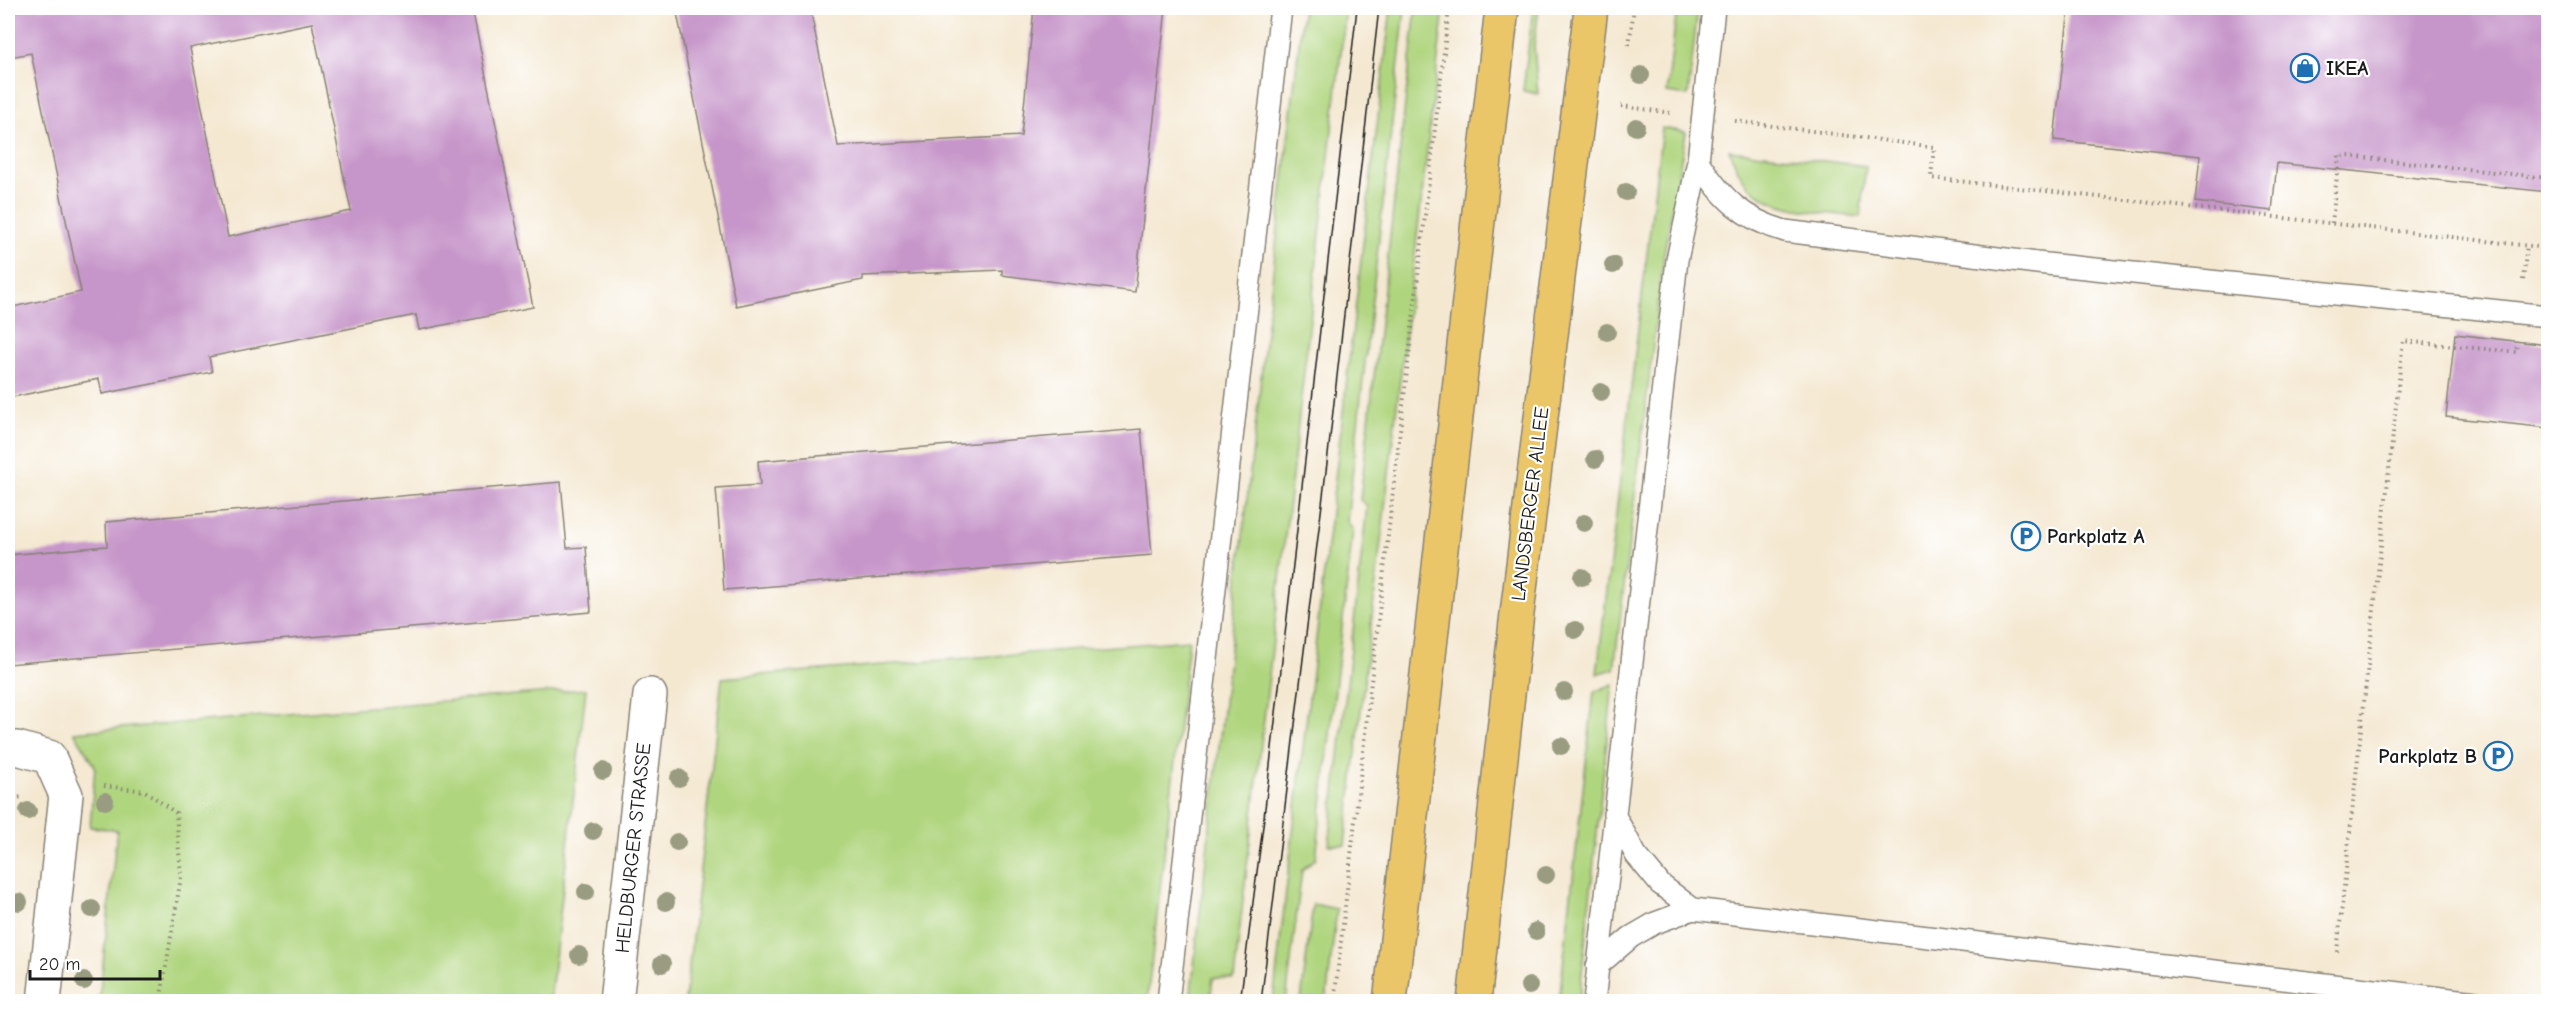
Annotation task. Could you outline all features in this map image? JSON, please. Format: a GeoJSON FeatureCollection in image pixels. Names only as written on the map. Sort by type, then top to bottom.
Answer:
{"type":"FeatureCollection","features":[{"type":"Feature","properties":{"kind":"main road"},"geometry":{"type":"LineString","coordinates":[[1390,1002],[1502,8]]}},
{"type":"Feature","properties":{"kind":"main road","name":"LANDSBERGER ALLEE"},"geometry":{"type":"LineString","coordinates":[[1474,1002],[1515,622],[1591,8]]}},
{"type":"Feature","properties":{"kind":"street","name":"HELDBURGER STRASSE"},"geometry":{"type":"LineString","coordinates":[[616,1002],[650,695]]}},
{"type":"Feature","properties":{"kind":"street"},"geometry":{"type":"LineString","coordinates":[[8,749],[17,748],[49,757],[66,795],[44,1002]]}},
{"type":"Feature","properties":{"kind":"lane"},"geometry":{"type":"LineString","coordinates":[[1168,1002],[1281,8]]}},
{"type":"Feature","properties":{"kind":"lane"},"geometry":{"type":"LineString","coordinates":[[1594,1002],[1677,260],[1698,161],[1714,8]]}},
{"type":"Feature","properties":{"kind":"lane"},"geometry":{"type":"LineString","coordinates":[[1698,161],[1715,187],[1732,206],[1761,225],[1785,231],[2037,263],[2548,316]]}},
{"type":"Feature","properties":{"kind":"lane"},"geometry":{"type":"LineString","coordinates":[[1614,814],[1636,855],[1660,884],[1693,909]]}},
{"type":"Feature","properties":{"kind":"lane"},"geometry":{"type":"LineString","coordinates":[[1597,966],[1631,937],[1654,922],[1693,909],[2476,1002]]}},
{"type":"Feature","properties":{"kind":"path"},"geometry":{"type":"LineString","coordinates":[[1334,1002],[1449,8]]}},
{"type":"Feature","properties":{"kind":"path"},"geometry":{"type":"LineString","coordinates":[[1621,106],[1934,147],[1931,178],[2548,248]]}},
{"type":"Feature","properties":{"kind":"path"},"geometry":{"type":"LineString","coordinates":[[2332,223],[2339,155],[2548,178]]}},
{"type":"Feature","properties":{"kind":"path"},"geometry":{"type":"LineString","coordinates":[[2334,985],[2403,341],[2516,352],[2527,245]]}},
{"type":"Feature","properties":{"kind":"path"},"geometry":{"type":"LineString","coordinates":[[66,795],[96,785],[145,791],[176,813],[181,877],[160,1002]]}},
{"type":"Feature","properties":{"kind":"green space"},"geometry":{"type":"Polygon","coordinates":[[[1303,8],[1346,8],[1234,979],[1213,978],[1210,1001],[1190,1001],[1303,8]]]}},
{"type":"Feature","properties":{"kind":"green space"},"geometry":{"type":"Polygon","coordinates":[[[1391,8],[1405,8],[1347,521],[1353,530],[1316,858],[1302,870],[1286,1001],[1273,1001],[1391,8]]]}},
{"type":"Feature","properties":{"kind":"green space"},"geometry":{"type":"Polygon","coordinates":[[[1416,8],[1444,8],[1345,845],[1329,845],[1367,506],[1360,500],[1416,8]]]}},
{"type":"Feature","properties":{"kind":"green space"},"geometry":{"type":"Polygon","coordinates":[[[1533,8],[1539,8],[1534,46],[1538,94],[1523,91],[1533,8]]]}},
{"type":"Feature","properties":{"kind":"green space"},"geometry":{"type":"Polygon","coordinates":[[[1677,8],[1698,8],[1688,96],[1667,93],[1677,8]]]}},
{"type":"Feature","properties":{"kind":"green space"},"geometry":{"type":"Polygon","coordinates":[[[1662,128],[1686,132],[1664,254],[1614,669],[1597,674],[1662,128]]]}},
{"type":"Feature","properties":{"kind":"green space"},"geometry":{"type":"Polygon","coordinates":[[[1729,150],[1866,166],[1860,217],[1796,209],[1766,199],[1743,179],[1729,150]]]}},
{"type":"Feature","properties":{"kind":"green space"},"geometry":{"type":"Polygon","coordinates":[[[1189,640],[1147,1001],[685,1001],[722,678],[1189,640]]]}},
{"type":"Feature","properties":{"kind":"green space"},"geometry":{"type":"Polygon","coordinates":[[[1613,684],[1579,1001],[1559,1001],[1594,692],[1613,684]]]}},
{"type":"Feature","properties":{"kind":"green space"},"geometry":{"type":"Polygon","coordinates":[[[586,689],[550,1001],[99,1001],[117,830],[90,827],[95,766],[74,732],[586,689]]]}},
{"type":"Feature","properties":{"kind":"green space"},"geometry":{"type":"Polygon","coordinates":[[[1313,904],[1337,909],[1326,1001],[1301,1001],[1313,904]]]}},
{"type":"Feature","properties":{"kind":"building"},"geometry":{"type":"Polygon","coordinates":[[[8,8],[472,8],[533,307],[419,330],[416,315],[209,357],[212,372],[102,394],[99,379],[8,398],[8,308],[81,292],[31,53],[10,57],[12,65],[8,66],[8,8]],[[312,23],[190,48],[228,237],[351,211],[312,23]]]}},
{"type":"Feature","properties":{"kind":"building"},"geometry":{"type":"Polygon","coordinates":[[[676,8],[810,8],[838,146],[1021,136],[1034,8],[1166,8],[1135,292],[1002,275],[1002,270],[863,276],[863,280],[736,306],[676,8]]]}},
{"type":"Feature","properties":{"kind":"building","name":"IKEA"},"geometry":{"type":"Polygon","coordinates":[[[2069,8],[2548,8],[2548,192],[2277,163],[2272,211],[2195,202],[2200,156],[2054,140],[2069,8]]]}},
{"type":"Feature","properties":{"kind":"building"},"geometry":{"type":"Polygon","coordinates":[[[2455,334],[2548,345],[2548,428],[2446,417],[2455,334]]]}},
{"type":"Feature","properties":{"kind":"building"},"geometry":{"type":"Polygon","coordinates":[[[1141,429],[1152,555],[724,590],[716,488],[760,485],[758,461],[1141,429]]]}},
{"type":"Feature","properties":{"kind":"building"},"geometry":{"type":"Polygon","coordinates":[[[561,482],[567,548],[586,547],[591,612],[8,664],[8,555],[107,546],[106,522],[561,482]]]}},
{"type":"Feature","properties":{"kind":"tram line"},"geometry":{"type":"LineString","coordinates":[[1240,1002],[1263,826],[1357,8]]}},
{"type":"Feature","properties":{"kind":"tram line"},"geometry":{"type":"LineString","coordinates":[[1261,1002],[1328,455],[1379,8]]}},
{"type":"Feature","properties":{"kind":"place","name":"IKEA"},"geometry":{"type":"Point","coordinates":[2305,68]}},
{"type":"Feature","properties":{"kind":"place","name":"Parkplatz A"},"geometry":{"type":"Point","coordinates":[2026,536]}},
{"type":"Feature","properties":{"kind":"place","name":"Parkplatz B"},"geometry":{"type":"Point","coordinates":[2498,756]}}]}
